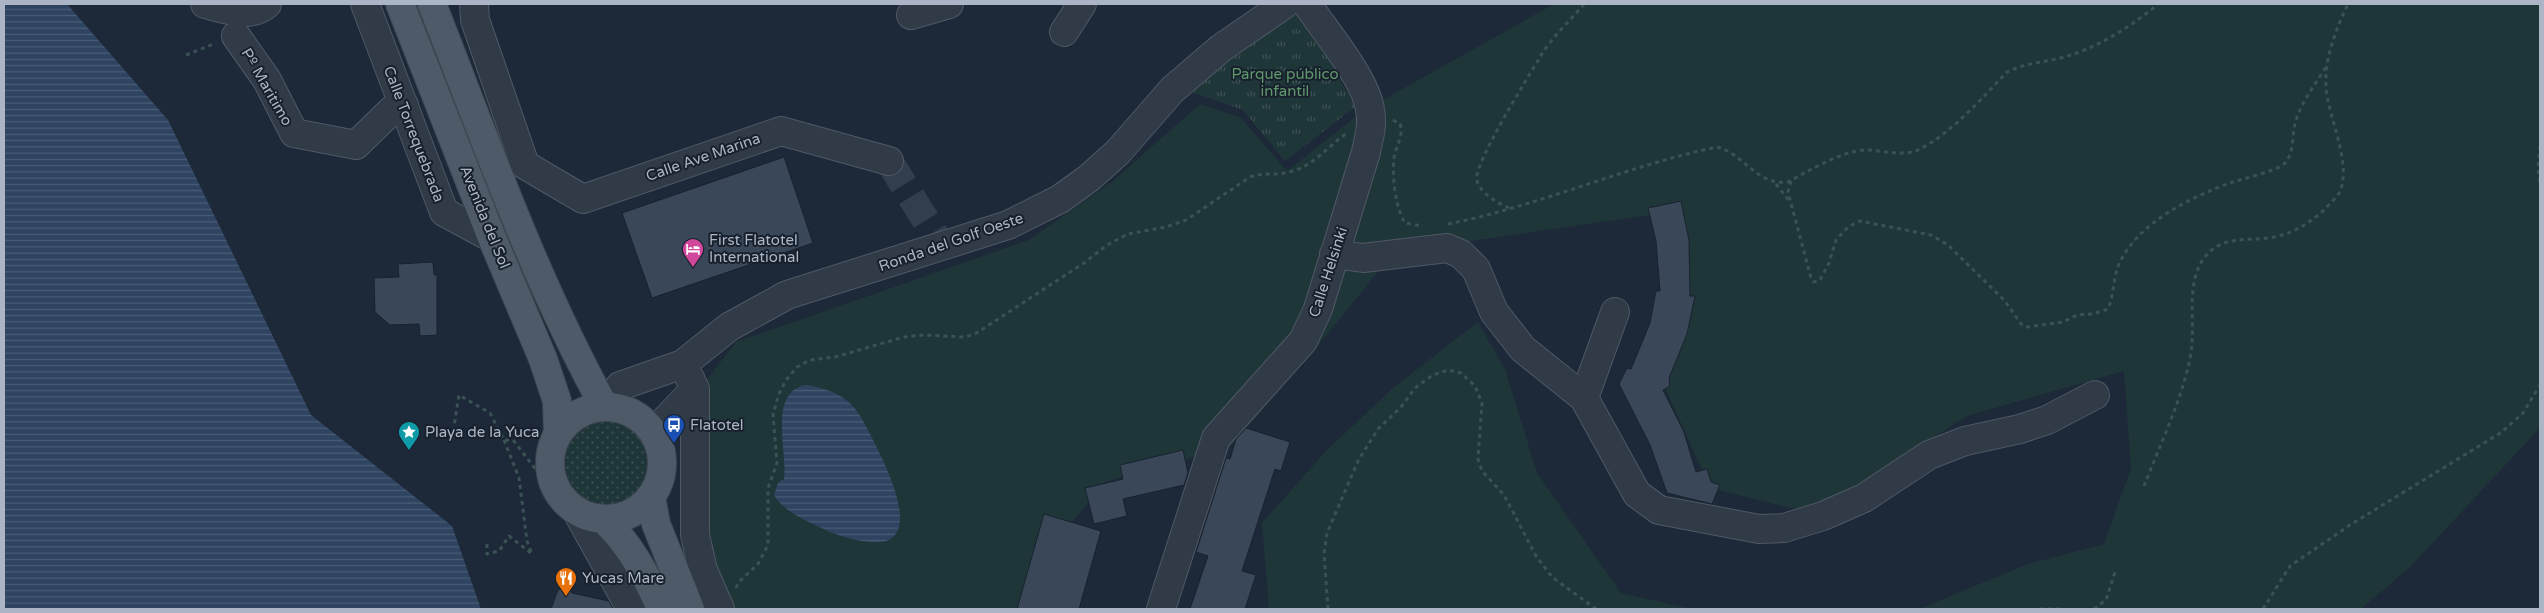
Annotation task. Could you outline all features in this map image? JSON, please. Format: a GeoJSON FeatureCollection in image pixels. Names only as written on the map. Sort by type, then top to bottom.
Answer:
{"type":"FeatureCollection","features":[{"type":"Feature","properties":{"kind":"main road","name":"Avenida del Sol"},"geometry":{"type":"LineString","coordinates":[[400,4],[492,238],[546,368],[557,401],[558,433]]}},
{"type":"Feature","properties":{"kind":"main road","name":"Avenida del Sol"},"geometry":{"type":"LineString","coordinates":[[432,4],[501,181],[572,349],[608,406]]}},
{"type":"Feature","properties":{"kind":"main road"},"geometry":{"type":"LineString","coordinates":[[603,519],[621,517],[638,509],[651,497],[661,472],[659,445],[654,433],[635,414],[608,406],[586,410],[570,419],[558,433],[544,469],[563,498],[576,510],[603,519],[621,535],[633,553],[661,609]]}},
{"type":"Feature","properties":{"kind":"main road"},"geometry":{"type":"LineString","coordinates":[[651,497],[656,524],[690,609]]}},
{"type":"Feature","properties":{"kind":"street"},"geometry":{"type":"LineString","coordinates":[[205,4],[237,12],[260,9],[267,4]]}},
{"type":"Feature","properties":{"kind":"street","name":"Calle Torrequebrada"},"geometry":{"type":"LineString","coordinates":[[365,4],[444,212],[492,238]]}},
{"type":"Feature","properties":{"kind":"street"},"geometry":{"type":"LineString","coordinates":[[474,4],[475,20],[525,165],[501,181]]}},
{"type":"Feature","properties":{"kind":"street"},"geometry":{"type":"LineString","coordinates":[[911,15],[949,4]]}},
{"type":"Feature","properties":{"kind":"street"},"geometry":{"type":"LineString","coordinates":[[1064,32],[1082,4]]}},
{"type":"Feature","properties":{"kind":"street","name":"Ronda del Golf Oeste"},"geometry":{"type":"LineString","coordinates":[[608,406],[620,386],[684,364],[729,327],[787,295],[1008,226],[1060,199],[1089,178],[1118,152],[1172,90],[1221,48],[1285,4]]}},
{"type":"Feature","properties":{"kind":"street","name":"Calle Helsinki"},"geometry":{"type":"LineString","coordinates":[[1161,609],[1216,438],[1303,341],[1318,309],[1366,152],[1371,128],[1370,109],[1364,89],[1307,4]]}},
{"type":"Feature","properties":{"kind":"street","name":"Pº Maritimo"},"geometry":{"type":"LineString","coordinates":[[236,36],[267,80],[294,133],[356,145],[392,110],[404,105]]}},
{"type":"Feature","properties":{"kind":"street","name":"Calle Ave Marina"},"geometry":{"type":"LineString","coordinates":[[525,165],[583,199],[781,131],[889,161]]}},
{"type":"Feature","properties":{"kind":"street"},"geometry":{"type":"LineString","coordinates":[[1334,254],[1363,258],[1447,248],[1461,254],[1476,269],[1494,312],[1523,349],[1584,398],[1638,494],[1659,510],[1758,529],[1784,528],[1823,516],[1864,498],[1929,455],[1965,441],[2020,429],[2047,420],[2095,395]]}},
{"type":"Feature","properties":{"kind":"street"},"geometry":{"type":"LineString","coordinates":[[1584,398],[1615,312]]}},
{"type":"Feature","properties":{"kind":"street"},"geometry":{"type":"LineString","coordinates":[[684,364],[695,389],[695,535],[702,570],[728,600]]}},
{"type":"Feature","properties":{"kind":"street"},"geometry":{"type":"LineString","coordinates":[[654,433],[695,389]]}},
{"type":"Feature","properties":{"kind":"street"},"geometry":{"type":"LineString","coordinates":[[576,510],[625,605]]}},
{"type":"Feature","properties":{"kind":"path"},"geometry":{"type":"LineString","coordinates":[[1508,208],[1496,202],[1480,187],[1476,180],[1477,170],[1488,147],[1541,56],[1584,4]]}},
{"type":"Feature","properties":{"kind":"path"},"geometry":{"type":"LineString","coordinates":[[1773,182],[1778,184],[1791,181],[1843,156],[1864,150],[1903,154],[1918,150],[1945,132],[2007,72],[2018,66],[2071,55],[2088,48],[2122,30],[2158,4]]}},
{"type":"Feature","properties":{"kind":"path"},"geometry":{"type":"LineString","coordinates":[[2144,486],[2187,371],[2192,346],[2192,293],[2196,273],[2204,258],[2222,242],[2272,237],[2292,232],[2311,222],[2340,192],[2344,177],[2339,147],[2329,110],[2326,87],[2328,64],[2338,25],[2348,4]]}},
{"type":"Feature","properties":{"kind":"path"},"geometry":{"type":"LineString","coordinates":[[186,55],[236,36]]}},
{"type":"Feature","properties":{"kind":"path"},"geometry":{"type":"LineString","coordinates":[[1791,181],[1788,192],[1811,278],[1814,282],[1820,280],[1824,274],[1840,234],[1854,223],[1860,221],[1931,234],[1948,245],[2005,301],[2021,324],[2027,328],[2063,322],[2078,314],[2102,312],[2108,308],[2112,300],[2118,266],[2125,254],[2163,216],[2182,203],[2227,184],[2277,168],[2285,163],[2290,154],[2295,123],[2328,64]]}},
{"type":"Feature","properties":{"kind":"path"},"geometry":{"type":"LineString","coordinates":[[1385,118],[1392,118],[1400,124],[1403,133],[1394,155],[1393,167],[1400,216],[1405,223],[1411,225],[1431,225]]}},
{"type":"Feature","properties":{"kind":"path"},"geometry":{"type":"LineString","coordinates":[[728,600],[738,583],[758,564],[768,545],[768,488],[777,462],[773,415],[778,396],[786,380],[797,368],[810,360],[835,356],[904,337],[924,334],[964,337],[975,334],[1084,263],[1107,244],[1128,234],[1166,227],[1186,220],[1250,177],[1261,173],[1288,173],[1306,166],[1351,130]]}},
{"type":"Feature","properties":{"kind":"path"},"geometry":{"type":"LineString","coordinates":[[2540,146],[2538,168],[2540,182]]}},
{"type":"Feature","properties":{"kind":"path"},"geometry":{"type":"LineString","coordinates":[[1439,225],[1482,217],[1718,147],[1728,150],[1752,171],[1779,186],[1794,210]]}},
{"type":"Feature","properties":{"kind":"path"},"geometry":{"type":"LineString","coordinates":[[1328,609],[1324,554],[1327,534],[1358,461],[1378,429],[1401,407],[1415,388],[1433,375],[1448,370],[1461,373],[1475,386],[1482,403],[1478,459],[1482,471],[1504,495],[1536,556],[1552,577],[1596,609]]}},
{"type":"Feature","properties":{"kind":"path"},"geometry":{"type":"LineString","coordinates":[[2263,609],[2290,566],[2350,525],[2502,432],[2523,413],[2540,385]]}},
{"type":"Feature","properties":{"kind":"path"},"geometry":{"type":"LineString","coordinates":[[452,439],[459,395],[490,413],[504,440],[518,478],[526,541],[532,554],[509,536],[499,551],[487,554],[487,544]]}},
{"type":"Feature","properties":{"kind":"path"},"geometry":{"type":"LineString","coordinates":[[504,440],[513,440],[544,469]]}},
{"type":"Feature","properties":{"kind":"path"},"geometry":{"type":"LineString","coordinates":[[2094,609],[2106,600],[2115,572]]}},
{"type":"Feature","properties":{"kind":"path"},"geometry":{"type":"LineString","coordinates":[[2040,609],[2065,609]]}},
{"type":"Feature","properties":{"kind":"green space"},"geometry":{"type":"Polygon","coordinates":[[[1554,4],[2540,4],[2540,428],[2411,566],[2361,609],[1919,609],[2028,564],[2104,544],[2131,468],[2124,371],[1967,416],[1812,513],[1710,488],[1662,381],[1678,211],[1394,252],[1316,348],[1230,447],[1105,482],[1041,560],[1032,609],[732,609],[703,543],[701,387],[736,342],[1029,240],[1113,181],[1200,104],[1240,117],[1287,171],[1363,111],[1554,4]]]}},
{"type":"Feature","properties":{"kind":"green space","name":"Parque público infantil"},"geometry":{"type":"Polygon","coordinates":[[[1300,8],[1355,107],[1285,161],[1243,110],[1186,90],[1300,8]]]}},
{"type":"Feature","properties":{"kind":"green space"},"geometry":{"type":"Polygon","coordinates":[[[1478,322],[1505,369],[1537,473],[1621,593],[1692,609],[1269,609],[1262,523],[1325,452],[1393,388],[1478,322]]]}},
{"type":"Feature","properties":{"kind":"green space"},"geometry":{"type":"Polygon","coordinates":[[[608,420],[625,423],[639,432],[648,446],[651,463],[648,480],[639,494],[625,503],[608,506],[591,503],[577,494],[568,480],[565,463],[568,446],[577,432],[591,423],[608,420]]]}},
{"type":"Feature","properties":{"kind":"water"},"geometry":{"type":"Polygon","coordinates":[[[4,4],[67,4],[168,120],[311,415],[452,526],[481,609],[4,609],[4,4]]]}},
{"type":"Feature","properties":{"kind":"water"},"geometry":{"type":"Polygon","coordinates":[[[806,385],[826,390],[845,399],[855,408],[866,427],[888,472],[899,505],[900,520],[897,532],[887,540],[871,542],[830,532],[791,512],[774,495],[778,483],[784,479],[783,411],[787,399],[794,390],[806,385]]]}},
{"type":"Feature","properties":{"kind":"building"},"geometry":{"type":"Polygon","coordinates":[[[784,157],[813,243],[652,298],[622,213],[784,157]]]}},
{"type":"Feature","properties":{"kind":"building"},"geometry":{"type":"Polygon","coordinates":[[[1681,201],[1689,240],[1690,296],[1695,296],[1687,334],[1669,378],[1670,386],[1663,390],[1684,432],[1696,472],[1707,469],[1711,482],[1720,485],[1712,504],[1667,493],[1650,445],[1619,384],[1627,368],[1631,369],[1650,323],[1656,291],[1660,291],[1656,241],[1648,208],[1681,201]]]}},
{"type":"Feature","properties":{"kind":"building"},"geometry":{"type":"Polygon","coordinates":[[[433,262],[434,275],[437,275],[437,335],[420,336],[419,324],[390,325],[375,312],[374,278],[399,277],[398,264],[433,262]]]}},
{"type":"Feature","properties":{"kind":"building"},"geometry":{"type":"Polygon","coordinates":[[[1246,428],[1290,442],[1281,471],[1275,469],[1242,571],[1256,575],[1245,609],[1190,609],[1208,556],[1196,552],[1226,458],[1230,459],[1236,439],[1246,428]]]}},
{"type":"Feature","properties":{"kind":"building"},"geometry":{"type":"Polygon","coordinates":[[[1183,450],[1188,473],[1184,485],[1123,499],[1127,516],[1094,524],[1085,488],[1123,479],[1120,465],[1183,450]]]}},
{"type":"Feature","properties":{"kind":"building"},"geometry":{"type":"Polygon","coordinates":[[[1044,514],[1101,531],[1079,609],[1017,609],[1044,514]]]}},
{"type":"Feature","properties":{"kind":"building"},"geometry":{"type":"Polygon","coordinates":[[[567,587],[572,593],[609,601],[613,609],[551,609],[558,590],[567,587]]]}},
{"type":"Feature","properties":{"kind":"tunnel"},"geometry":{"type":"LineString","coordinates":[[889,161],[943,248]]}},
{"type":"Feature","properties":{"kind":"place","name":"First Flatotel International"},"geometry":{"type":"Point","coordinates":[693,268]}},
{"type":"Feature","properties":{"kind":"place","name":"Flatotel"},"geometry":{"type":"Point","coordinates":[674,444]}},
{"type":"Feature","properties":{"kind":"place","name":"Playa de la Yuca"},"geometry":{"type":"Point","coordinates":[409,451]}},
{"type":"Feature","properties":{"kind":"place","name":"Yucas Mare"},"geometry":{"type":"Point","coordinates":[566,597]}}]}
